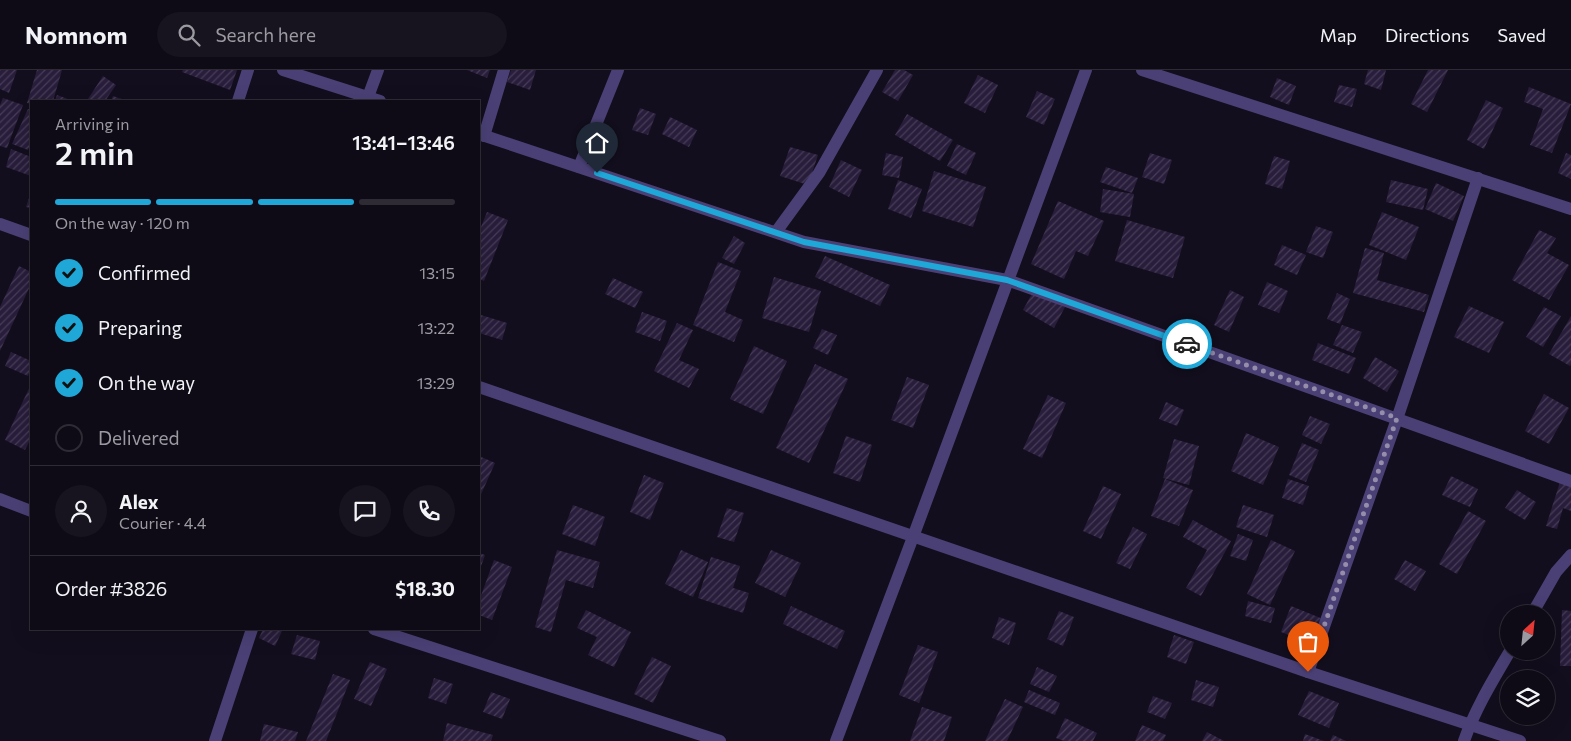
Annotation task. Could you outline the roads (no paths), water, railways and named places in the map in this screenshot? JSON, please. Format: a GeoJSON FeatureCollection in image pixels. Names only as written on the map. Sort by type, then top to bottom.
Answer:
{"type":"FeatureCollection","features":[{"type":"Feature","properties":{"kind":"street"},"geometry":{"type":"LineString","coordinates":[[238,100],[248,70]]}},
{"type":"Feature","properties":{"kind":"street"},"geometry":{"type":"LineString","coordinates":[[283,70],[374,99],[378,70]]}},
{"type":"Feature","properties":{"kind":"street"},"geometry":{"type":"LineString","coordinates":[[504,70],[481,135],[804,242],[1007,280],[1571,481]]}},
{"type":"Feature","properties":{"kind":"street"},"geometry":{"type":"LineString","coordinates":[[579,167],[618,70]]}},
{"type":"Feature","properties":{"kind":"street"},"geometry":{"type":"LineString","coordinates":[[776,232],[819,172],[877,70]]}},
{"type":"Feature","properties":{"kind":"street"},"geometry":{"type":"LineString","coordinates":[[836,741],[1086,70]]}},
{"type":"Feature","properties":{"kind":"street"},"geometry":{"type":"LineString","coordinates":[[1142,70],[1571,209]]}},
{"type":"Feature","properties":{"kind":"street"},"geometry":{"type":"LineString","coordinates":[[1308,672],[1397,418],[1478,178]]}},
{"type":"Feature","properties":{"kind":"street"},"geometry":{"type":"LineString","coordinates":[[0,224],[30,235]]}},
{"type":"Feature","properties":{"kind":"street"},"geometry":{"type":"LineString","coordinates":[[480,387],[1308,672],[1520,741]]}},
{"type":"Feature","properties":{"kind":"street"},"geometry":{"type":"LineString","coordinates":[[0,499],[30,511]]}},
{"type":"Feature","properties":{"kind":"street"},"geometry":{"type":"LineString","coordinates":[[1537,605],[1556,572],[1571,555]]}},
{"type":"Feature","properties":{"kind":"street"},"geometry":{"type":"LineString","coordinates":[[215,741],[252,630]]}},
{"type":"Feature","properties":{"kind":"street"},"geometry":{"type":"LineString","coordinates":[[377,630],[720,741]]}},
{"type":"Feature","properties":{"kind":"street"},"geometry":{"type":"LineString","coordinates":[[1464,741],[1470,724],[1490,684],[1505,660]]}}]}
